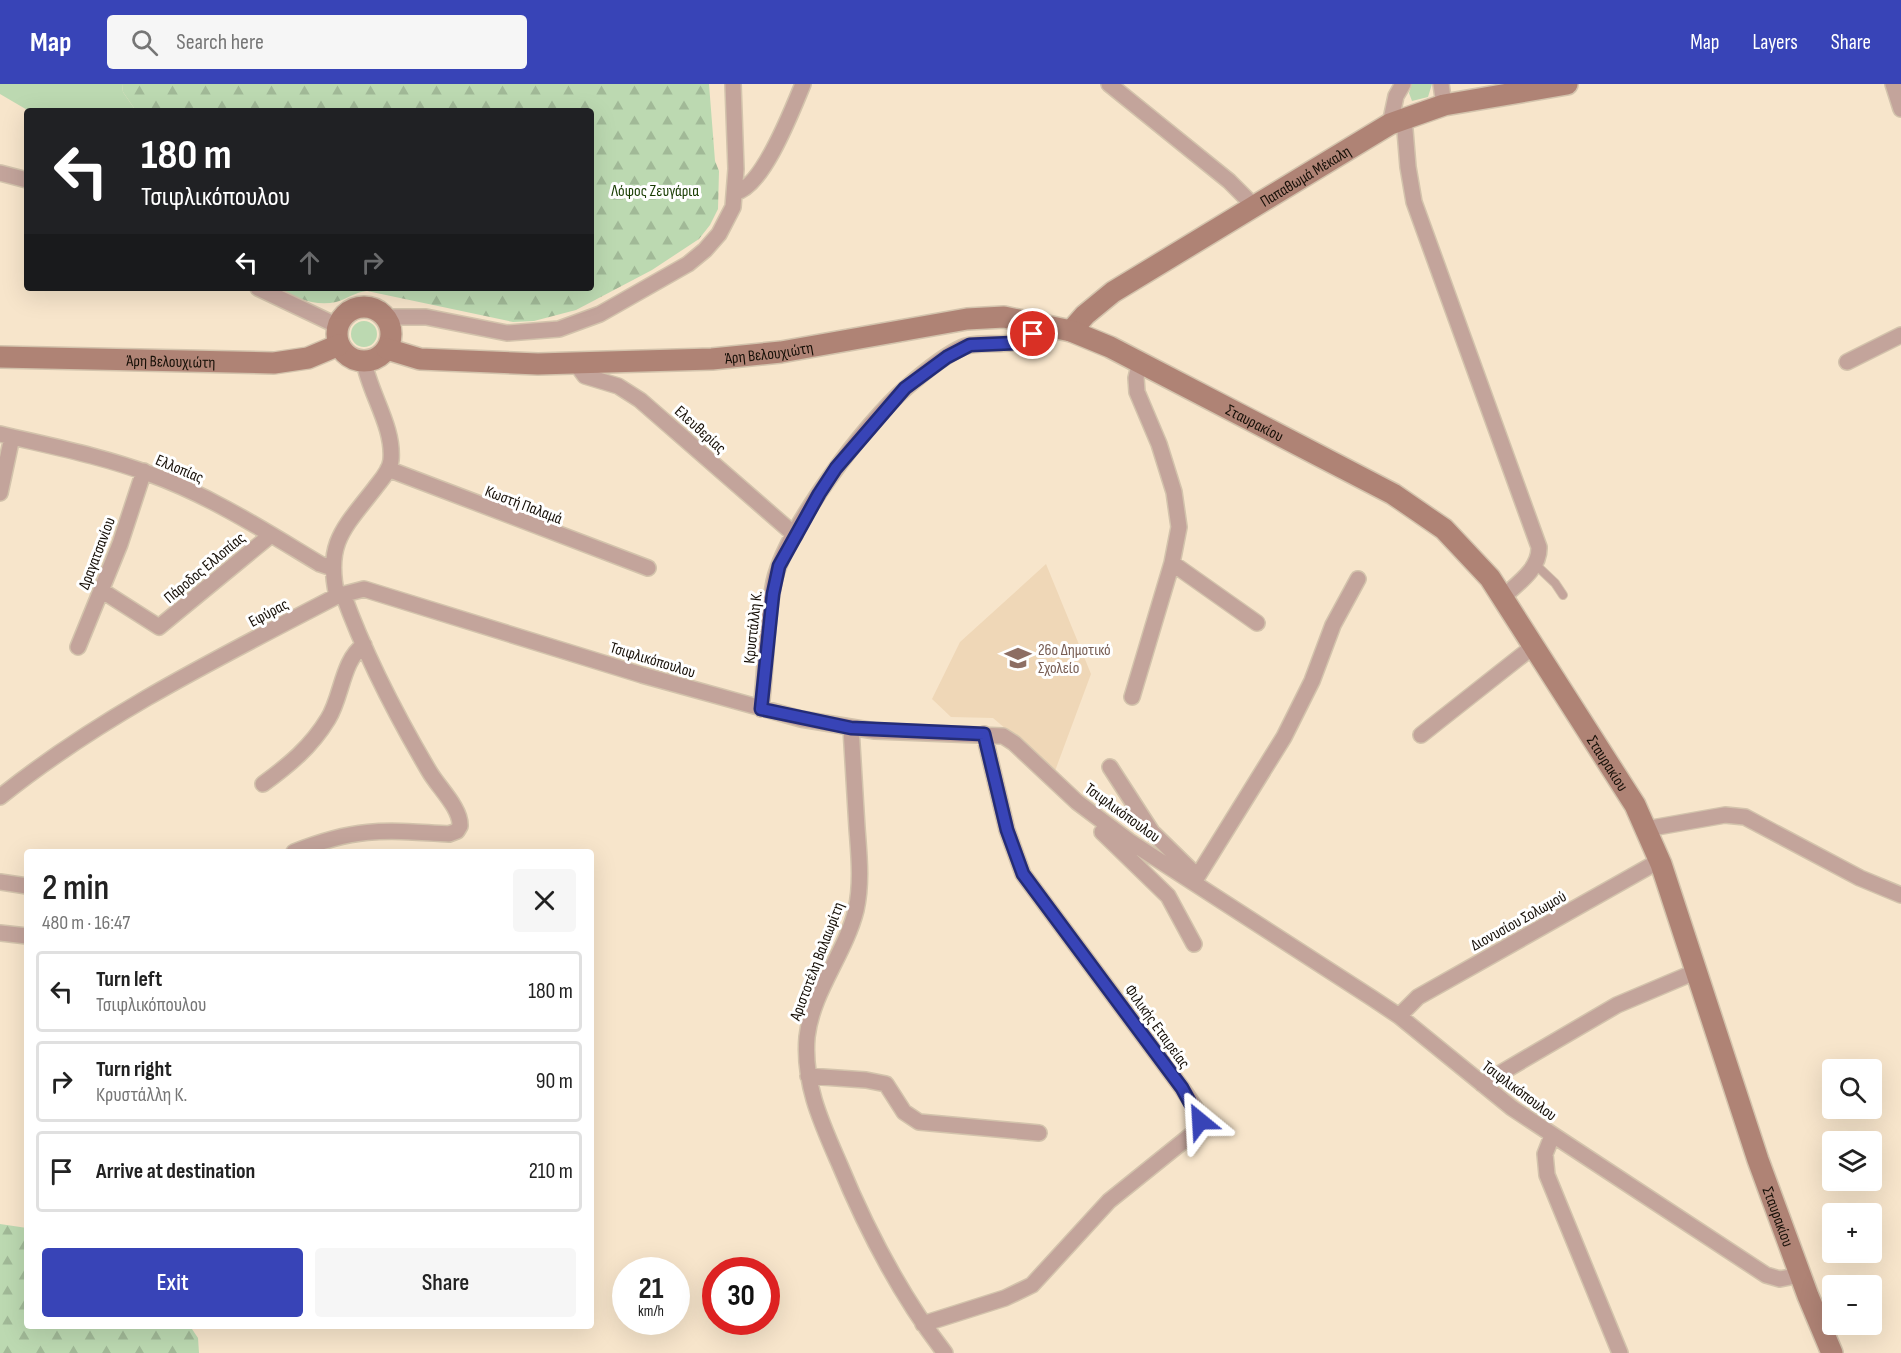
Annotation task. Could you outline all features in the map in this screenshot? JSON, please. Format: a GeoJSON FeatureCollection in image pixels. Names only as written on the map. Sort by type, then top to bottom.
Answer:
{"type":"FeatureCollection","features":[{"type":"Feature","properties":{"kind":"street"},"geometry":{"type":"LineString","coordinates":[[385,317],[426,317],[507,333],[534,332],[578,323],[631,297],[705,250],[727,222],[736,192],[733,84]]}},
{"type":"Feature","properties":{"kind":"street"},"geometry":{"type":"LineString","coordinates":[[736,192],[747,186],[767,160],[803,84]]}},
{"type":"Feature","properties":{"kind":"street"},"geometry":{"type":"LineString","coordinates":[[1109,84],[1229,181],[1255,207]]}},
{"type":"Feature","properties":{"kind":"street"},"geometry":{"type":"LineString","coordinates":[[1403,84],[1396,96],[1397,121],[1414,202],[1539,547],[1535,564],[1523,579],[1503,597]]}},
{"type":"Feature","properties":{"kind":"street"},"geometry":{"type":"LineString","coordinates":[[1442,84],[1444,105]]}},
{"type":"Feature","properties":{"kind":"street","name":"Παπαθωμά Μέκαλη"},"geometry":{"type":"LineString","coordinates":[[1071,331],[1084,315],[1113,292],[1397,121],[1444,105],[1567,84]]}},
{"type":"Feature","properties":{"kind":"street"},"geometry":{"type":"LineString","coordinates":[[1893,84],[1901,109]]}},
{"type":"Feature","properties":{"kind":"street"},"geometry":{"type":"LineString","coordinates":[[0,173],[24,179]]}},
{"type":"Feature","properties":{"kind":"street"},"geometry":{"type":"LineString","coordinates":[[263,291],[339,336]]}},
{"type":"Feature","properties":{"kind":"street"},"geometry":{"type":"LineString","coordinates":[[359,308],[373,309],[385,317],[391,329],[387,350],[377,359],[364,362],[346,355],[339,336],[346,314],[359,308]]}},
{"type":"Feature","properties":{"kind":"street","name":"Άρη Βελουχιώτη"},"geometry":{"type":"LineString","coordinates":[[387,350],[420,359],[577,365],[740,357],[982,317],[1037,322],[1071,331],[1140,362]]}},
{"type":"Feature","properties":{"kind":"street","name":"Κρυστάλλη Κ."},"geometry":{"type":"LineString","coordinates":[[761,709],[775,581],[779,566],[836,468],[905,388],[961,348],[978,343],[1015,343],[1027,339],[1033,334],[1037,322]]}},
{"type":"Feature","properties":{"kind":"street"},"geometry":{"type":"LineString","coordinates":[[1847,362],[1901,335]]}},
{"type":"Feature","properties":{"kind":"street","name":"Άρη Βελουχιώτη"},"geometry":{"type":"LineString","coordinates":[[0,357],[274,363],[308,358],[339,336]]}},
{"type":"Feature","properties":{"kind":"street"},"geometry":{"type":"LineString","coordinates":[[303,849],[337,837],[364,831],[394,830],[449,834],[460,826],[458,815],[411,739],[364,645],[340,595],[332,568],[334,549],[342,530],[388,469],[391,461],[389,442],[364,362]]}},
{"type":"Feature","properties":{"kind":"street"},"geometry":{"type":"LineString","coordinates":[[1132,697],[1179,536],[1178,514],[1159,444],[1137,392],[1136,378],[1140,362]]}},
{"type":"Feature","properties":{"kind":"street","name":"Σταυρακίου"},"geometry":{"type":"LineString","coordinates":[[1140,362],[1393,494],[1421,512],[1460,544],[1503,597],[1620,778],[1646,829],[1659,861],[1727,1072],[1800,1275],[1832,1353]]}},
{"type":"Feature","properties":{"kind":"street","name":"Ελευθερίας"},"geometry":{"type":"LineString","coordinates":[[577,365],[585,376],[618,386],[640,400],[795,535]]}},
{"type":"Feature","properties":{"kind":"street"},"geometry":{"type":"LineString","coordinates":[[0,493],[6,435]]}},
{"type":"Feature","properties":{"kind":"street","name":"Ελλοπίας"},"geometry":{"type":"LineString","coordinates":[[6,435],[88,454],[144,471],[203,497],[320,564],[332,568]]}},
{"type":"Feature","properties":{"kind":"street","name":"Κωστή Παλαμά"},"geometry":{"type":"LineString","coordinates":[[388,469],[648,568]]}},
{"type":"Feature","properties":{"kind":"street","name":"Δραγατσανίου"},"geometry":{"type":"LineString","coordinates":[[78,647],[128,524],[144,471]]}},
{"type":"Feature","properties":{"kind":"street","name":"Πάροδος Ελλοπίας"},"geometry":{"type":"LineString","coordinates":[[101,590],[159,627],[271,535]]}},
{"type":"Feature","properties":{"kind":"street"},"geometry":{"type":"LineString","coordinates":[[1172,563],[1257,624]]}},
{"type":"Feature","properties":{"kind":"street"},"geometry":{"type":"LineString","coordinates":[[1194,882],[1284,737],[1308,690],[1333,625],[1358,579]]}},
{"type":"Feature","properties":{"kind":"street","name":"Τσιφλικόπουλου"},"geometry":{"type":"LineString","coordinates":[[340,595],[364,589],[375,590],[493,630],[761,709],[851,728],[1003,736],[1014,743],[1086,810],[1129,841],[1399,1017],[1482,1084],[1552,1136],[1766,1275],[1780,1279],[1800,1275]]}},
{"type":"Feature","properties":{"kind":"street","name":"Εφύρας"},"geometry":{"type":"LineString","coordinates":[[0,797],[63,752],[134,707],[340,595]]}},
{"type":"Feature","properties":{"kind":"street"},"geometry":{"type":"LineString","coordinates":[[263,784],[309,747],[336,704],[354,656],[364,645]]}},
{"type":"Feature","properties":{"kind":"street"},"geometry":{"type":"LineString","coordinates":[[1420,735],[1535,645]]}},
{"type":"Feature","properties":{"kind":"street","name":"Αριστοτέλη Βαλαωρίτη"},"geometry":{"type":"LineString","coordinates":[[851,728],[859,859],[858,900],[851,926],[812,1015],[807,1038],[808,1077],[814,1102],[859,1210],[887,1266],[922,1324],[945,1353]]}},
{"type":"Feature","properties":{"kind":"street","name":"Φιλικής Εταιρείας"},"geometry":{"type":"LineString","coordinates":[[922,1324],[1005,1298],[1032,1285],[1109,1202],[1196,1131],[1200,1124],[1196,1109],[1182,1088],[1023,874],[1007,830],[984,734]]}},
{"type":"Feature","properties":{"kind":"street"},"geometry":{"type":"LineString","coordinates":[[1110,767],[1152,832],[1195,874],[1194,882]]}},
{"type":"Feature","properties":{"kind":"street"},"geometry":{"type":"LineString","coordinates":[[1086,810],[1088,817],[1168,896],[1194,944]]}},
{"type":"Feature","properties":{"kind":"street"},"geometry":{"type":"LineString","coordinates":[[1646,829],[1725,815],[1745,817],[1850,873],[1901,895]]}},
{"type":"Feature","properties":{"kind":"street","name":"Διονυσίου Σολωμού"},"geometry":{"type":"LineString","coordinates":[[1399,1017],[1408,1004],[1418,997],[1659,861]]}},
{"type":"Feature","properties":{"kind":"street"},"geometry":{"type":"LineString","coordinates":[[0,882],[24,886]]}},
{"type":"Feature","properties":{"kind":"street"},"geometry":{"type":"LineString","coordinates":[[0,933],[24,936]]}},
{"type":"Feature","properties":{"kind":"street"},"geometry":{"type":"LineString","coordinates":[[1482,1084],[1617,1005],[1695,972]]}},
{"type":"Feature","properties":{"kind":"street"},"geometry":{"type":"LineString","coordinates":[[808,1077],[866,1080],[886,1084],[904,1112],[919,1122],[1039,1133]]}},
{"type":"Feature","properties":{"kind":"street"},"geometry":{"type":"LineString","coordinates":[[1552,1136],[1545,1154],[1547,1175],[1620,1353]]}},
{"type":"Feature","properties":{"kind":"lane"},"geometry":{"type":"LineString","coordinates":[[1535,564],[1555,583],[1563,595]]}},
{"type":"Feature","properties":{"kind":"shaded area","name":"26ο Δημοτικό Σχολείο"},"geometry":{"type":"Polygon","coordinates":[[[1046,564],[1091,674],[1055,771],[993,718],[951,717],[932,699],[960,642],[1046,564]]]}},
{"type":"Feature","properties":{"kind":"green space"},"geometry":{"type":"Polygon","coordinates":[[[0,84],[122,84],[123,92],[134,108],[24,108],[0,94],[0,84]]]}},
{"type":"Feature","properties":{"kind":"green space","name":"Λόφος Ζευγάρια"},"geometry":{"type":"Polygon","coordinates":[[[122,84],[709,84],[715,161],[719,171],[718,209],[710,225],[699,239],[652,270],[576,310],[534,321],[513,322],[367,291],[594,291],[594,108],[134,108],[123,92],[122,84]]]}},
{"type":"Feature","properties":{"kind":"green space"},"geometry":{"type":"Polygon","coordinates":[[[1412,84],[1432,84],[1428,97],[1412,101],[1409,93],[1412,84]]]}},
{"type":"Feature","properties":{"kind":"green space","name":"Λόφος Ζευγάρια"},"geometry":{"type":"Polygon","coordinates":[[[282,291],[367,291],[328,303],[297,298],[282,291]]]}},
{"type":"Feature","properties":{"kind":"green space"},"geometry":{"type":"Polygon","coordinates":[[[364,321],[373,325],[377,334],[373,343],[364,347],[355,343],[351,334],[355,325],[364,321]]]}},
{"type":"Feature","properties":{"kind":"green space"},"geometry":{"type":"Polygon","coordinates":[[[0,1224],[24,1228],[24,1329],[192,1329],[198,1338],[199,1353],[0,1353],[0,1224]]]}},
{"type":"Feature","properties":{"kind":"place","name":"26ο Δημοτικό Σχολείο"},"geometry":{"type":"Point","coordinates":[1018,658]}},
{"type":"Feature","properties":{"kind":"route"},"geometry":{"type":"LineString","coordinates":[[1033,334],[1015,343],[986,342],[970,345],[947,357],[905,388],[836,468],[779,566],[773,594],[761,709],[801,719],[875,731],[984,734],[1007,830],[1023,874],[1182,1088],[1196,1109],[1200,1121]]}}]}
